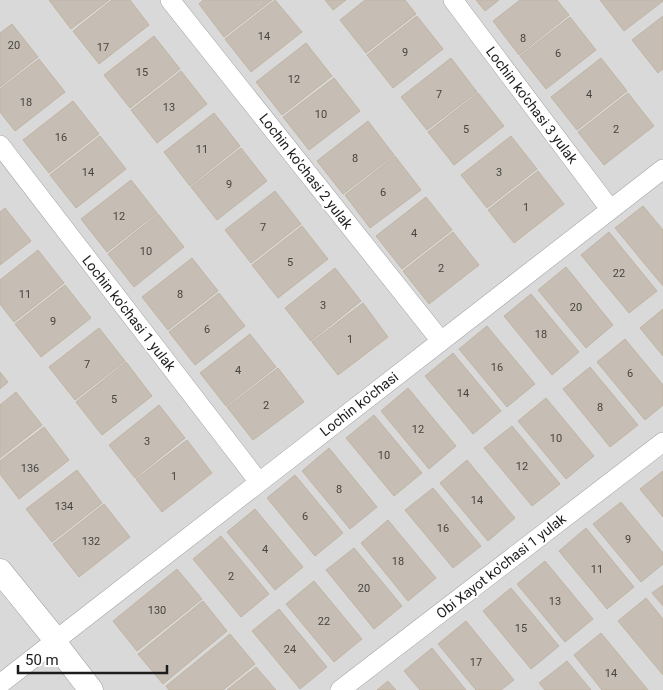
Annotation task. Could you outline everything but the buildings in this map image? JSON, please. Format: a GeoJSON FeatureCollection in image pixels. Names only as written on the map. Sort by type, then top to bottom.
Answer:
{"type":"FeatureCollection","features":[{"type":"Feature","properties":{"kind":"street","name":"Lochin ko'chasi 2 yulak"},"geometry":{"type":"LineString","coordinates":[[170,0],[441,341]]}},
{"type":"Feature","properties":{"kind":"street","name":"Lochin ko'chasi 3 yulak"},"geometry":{"type":"LineString","coordinates":[[453,0],[610,209]]}},
{"type":"Feature","properties":{"kind":"street","name":"Lochin ko'chasi 1 yulak"},"geometry":{"type":"LineString","coordinates":[[0,144],[259,482]]}},
{"type":"Feature","properties":{"kind":"street","name":"Lochin ko'chasi"},"geometry":{"type":"LineString","coordinates":[[0,684],[663,168]]}},
{"type":"Feature","properties":{"kind":"street","name":"Obi Xayot ko'chasi 1 yulak"},"geometry":{"type":"LineString","coordinates":[[340,690],[663,442]]}},
{"type":"Feature","properties":{"kind":"street"},"geometry":{"type":"LineString","coordinates":[[0,571],[91,690]]}},
{"type":"Feature","properties":{"kind":"shaded area"},"geometry":{"type":"Polygon","coordinates":[[[0,0],[663,0],[663,690],[0,690],[0,0]]]}}]}
